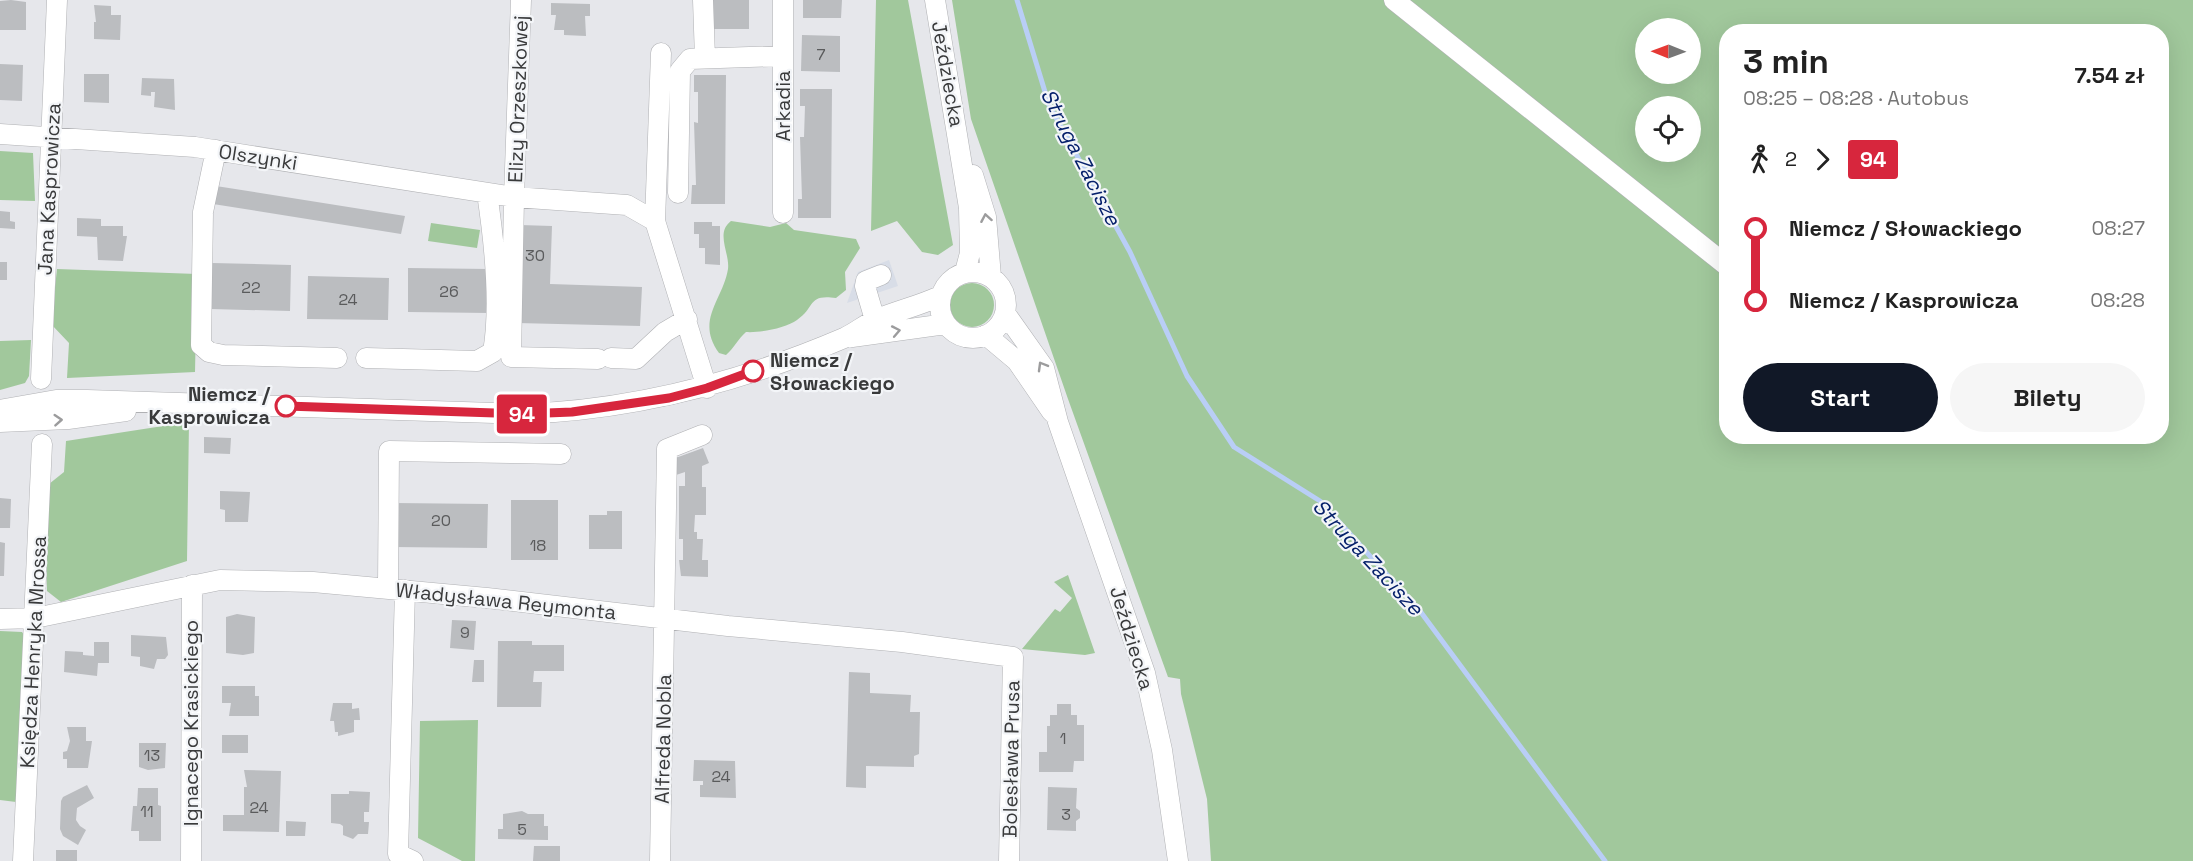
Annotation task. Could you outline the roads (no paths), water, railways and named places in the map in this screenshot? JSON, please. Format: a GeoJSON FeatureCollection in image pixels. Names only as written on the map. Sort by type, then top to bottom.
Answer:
{"type":"FeatureCollection","features":[{"type":"Feature","properties":{"kind":"street","name":"Jana Kasprowicza"},"geometry":{"type":"LineString","coordinates":[[41,379],[57,0]]}},
{"type":"Feature","properties":{"kind":"street","name":"Elizy Orzeszkowej"},"geometry":{"type":"LineString","coordinates":[[521,0],[514,197],[627,205],[655,221]]}},
{"type":"Feature","properties":{"kind":"street"},"geometry":{"type":"LineString","coordinates":[[703,0],[705,58]]}},
{"type":"Feature","properties":{"kind":"street","name":"Arkadia"},"geometry":{"type":"LineString","coordinates":[[783,0],[783,213]]}},
{"type":"Feature","properties":{"kind":"street","name":"Jeździecka"},"geometry":{"type":"LineString","coordinates":[[935,0],[960,148],[970,233],[968,263],[965,272]]}},
{"type":"Feature","properties":{"kind":"street"},"geometry":{"type":"LineString","coordinates":[[1394,0],[1719,259]]}},
{"type":"Feature","properties":{"kind":"street"},"geometry":{"type":"LineString","coordinates":[[661,53],[655,221],[707,388]]}},
{"type":"Feature","properties":{"kind":"street"},"geometry":{"type":"LineString","coordinates":[[678,193],[680,71],[690,59],[783,56]]}},
{"type":"Feature","properties":{"kind":"street","name":"Olszynki"},"geometry":{"type":"LineString","coordinates":[[0,134],[216,150],[514,197]]}},
{"type":"Feature","properties":{"kind":"street","name":"Jeździecka"},"geometry":{"type":"LineString","coordinates":[[960,148],[977,184],[986,217],[991,277]]}},
{"type":"Feature","properties":{"kind":"street"},"geometry":{"type":"LineString","coordinates":[[216,150],[203,212],[201,345],[208,352],[223,355],[337,358]]}},
{"type":"Feature","properties":{"kind":"street"},"geometry":{"type":"LineString","coordinates":[[366,358],[477,361],[493,352],[495,302],[492,226],[488,193]]}},
{"type":"Feature","properties":{"kind":"street"},"geometry":{"type":"LineString","coordinates":[[514,197],[511,357],[636,358],[665,332],[687,319]]}},
{"type":"Feature","properties":{"kind":"street"},"geometry":{"type":"LineString","coordinates":[[965,272],[979,272],[991,277],[1003,291],[1005,313],[999,325],[986,335],[964,337],[946,324],[939,307],[940,296],[953,278],[965,272]]}},
{"type":"Feature","properties":{"kind":"street"},"geometry":{"type":"LineString","coordinates":[[875,320],[866,281],[881,275]]}},
{"type":"Feature","properties":{"kind":"street"},"geometry":{"type":"LineString","coordinates":[[0,410],[56,400],[562,412],[628,405],[707,388],[846,337],[875,320],[940,296]]}},
{"type":"Feature","properties":{"kind":"street","name":"Jeździecka"},"geometry":{"type":"LineString","coordinates":[[1005,313],[1044,369],[1058,422],[1145,673],[1162,750],[1178,861]]}},
{"type":"Feature","properties":{"kind":"street"},"geometry":{"type":"LineString","coordinates":[[846,337],[946,324]]}},
{"type":"Feature","properties":{"kind":"street","name":"Jeździecka"},"geometry":{"type":"LineString","coordinates":[[986,335],[1017,361],[1058,422]]}},
{"type":"Feature","properties":{"kind":"street"},"geometry":{"type":"LineString","coordinates":[[0,422],[68,419],[174,404]]}},
{"type":"Feature","properties":{"kind":"street","name":"Alfreda Nobla"},"geometry":{"type":"LineString","coordinates":[[660,861],[667,449],[702,435]]}},
{"type":"Feature","properties":{"kind":"street","name":"Księdza Henryka Mrossa"},"geometry":{"type":"LineString","coordinates":[[23,861],[42,444]]}},
{"type":"Feature","properties":{"kind":"street"},"geometry":{"type":"LineString","coordinates":[[413,861],[398,854],[396,589],[389,451],[561,454]]}},
{"type":"Feature","properties":{"kind":"street","name":"Władysława Reymonta"},"geometry":{"type":"LineString","coordinates":[[0,619],[35,618],[220,580],[313,582],[902,642],[1013,657]]}},
{"type":"Feature","properties":{"kind":"street","name":"Ignacego Krasickiego"},"geometry":{"type":"LineString","coordinates":[[191,861],[192,585]]}},
{"type":"Feature","properties":{"kind":"street","name":"Bolesława Prusa"},"geometry":{"type":"LineString","coordinates":[[1009,861],[1013,657]]}},
{"type":"Feature","properties":{"kind":"waterway","name":"Struga Zacisze"},"geometry":{"type":"LineString","coordinates":[[1017,0],[1049,105],[1130,252],[1187,376],[1234,447],[1320,501],[1420,611],[1605,861]]}},
{"type":"Feature","properties":{"kind":"place","name":"Niemcz / Słowackiego"},"geometry":{"type":"Point","coordinates":[753,371]}},
{"type":"Feature","properties":{"kind":"place","name":"Niemcz / Kasprowicza"},"geometry":{"type":"Point","coordinates":[286,406]}}]}
